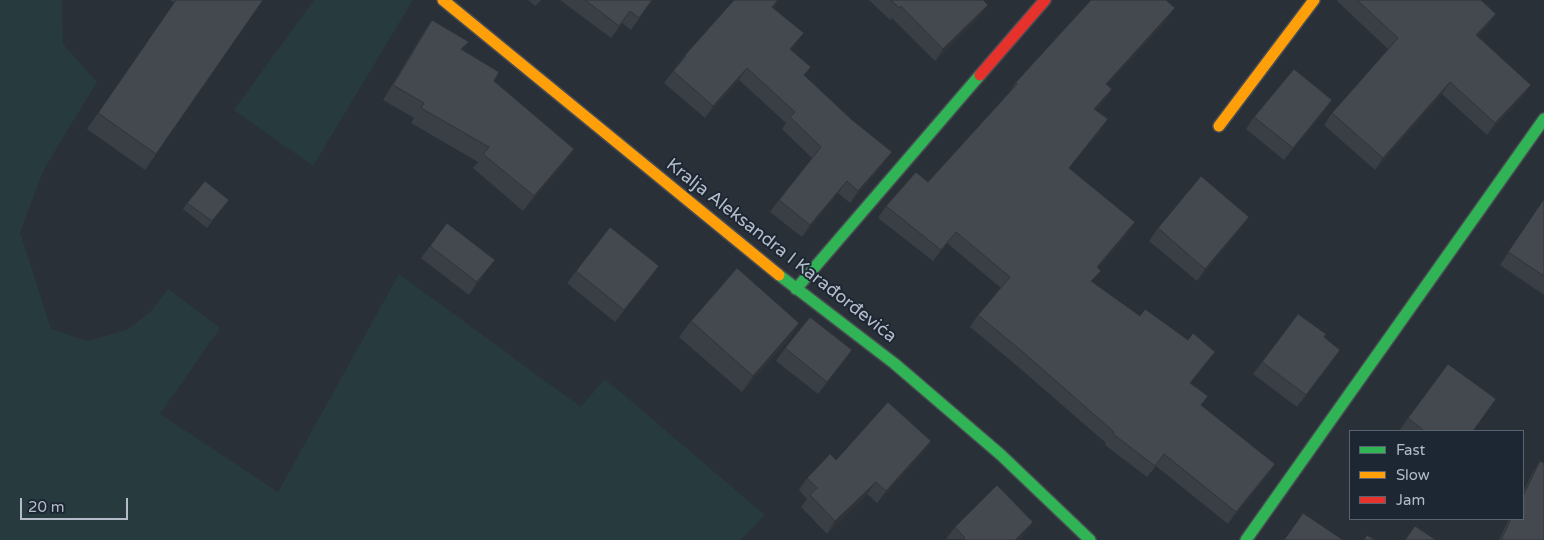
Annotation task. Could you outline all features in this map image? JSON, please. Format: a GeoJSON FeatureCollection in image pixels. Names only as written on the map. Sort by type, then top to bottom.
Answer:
{"type":"FeatureCollection","features":[{"type":"Feature","properties":{"kind":"street","name":"Kralja Aleksandra I Karađorđevića"},"geometry":{"type":"LineString","coordinates":[[443,0],[796,289],[903,370],[1001,455],[1090,540]]}},
{"type":"Feature","properties":{"kind":"street"},"geometry":{"type":"LineString","coordinates":[[796,289],[1045,0]]}},
{"type":"Feature","properties":{"kind":"street"},"geometry":{"type":"LineString","coordinates":[[1219,126],[1314,0]]}},
{"type":"Feature","properties":{"kind":"street"},"geometry":{"type":"LineString","coordinates":[[1246,540],[1544,119]]}},
{"type":"Feature","properties":{"kind":"green space"},"geometry":{"type":"Polygon","coordinates":[[[0,0],[62,0],[63,44],[97,82],[44,169],[20,232],[51,329],[87,341],[129,329],[151,311],[168,289],[220,328],[160,414],[278,492],[399,274],[581,407],[605,379],[765,515],[740,540],[0,540],[0,0]]]}},
{"type":"Feature","properties":{"kind":"green space"},"geometry":{"type":"Polygon","coordinates":[[[314,0],[413,0],[313,166],[234,110],[314,0]]]}},
{"type":"Feature","properties":{"kind":"building"},"geometry":{"type":"Polygon","coordinates":[[[176,0],[263,0],[156,154],[98,113],[176,0]]]}},
{"type":"Feature","properties":{"kind":"building"},"geometry":{"type":"Polygon","coordinates":[[[585,0],[652,0],[639,18],[630,11],[619,26],[585,0]]]}},
{"type":"Feature","properties":{"kind":"building"},"geometry":{"type":"Polygon","coordinates":[[[734,0],[778,0],[772,7],[804,33],[790,49],[811,67],[804,75],[851,119],[892,152],[858,191],[847,181],[810,225],[779,200],[821,147],[790,117],[795,112],[747,68],[713,106],[673,71],[734,0]]]}},
{"type":"Feature","properties":{"kind":"building"},"geometry":{"type":"Polygon","coordinates":[[[891,0],[983,0],[988,5],[943,49],[901,6],[899,8],[891,0]]]}},
{"type":"Feature","properties":{"kind":"building"},"geometry":{"type":"Polygon","coordinates":[[[1091,0],[1166,0],[1175,8],[1106,84],[1112,89],[1094,109],[1108,119],[1069,168],[1135,222],[1097,267],[1101,271],[1091,281],[1140,316],[1145,309],[1188,340],[1193,333],[1215,352],[1190,383],[1208,396],[1201,405],[1275,464],[1236,512],[1164,454],[1155,466],[1113,434],[1114,432],[978,315],[1010,277],[956,232],[941,250],[886,206],[916,172],[928,182],[1091,0]]]}},
{"type":"Feature","properties":{"kind":"building"},"geometry":{"type":"Polygon","coordinates":[[[1357,0],[1481,0],[1496,14],[1476,35],[1531,85],[1495,123],[1450,82],[1383,158],[1332,113],[1398,38],[1357,0]]]}},
{"type":"Feature","properties":{"kind":"building"},"geometry":{"type":"Polygon","coordinates":[[[432,20],[469,42],[461,49],[499,72],[494,81],[574,149],[534,196],[483,154],[489,147],[421,108],[424,103],[393,85],[432,20]]]}},
{"type":"Feature","properties":{"kind":"building"},"geometry":{"type":"Polygon","coordinates":[[[1294,69],[1332,100],[1293,148],[1254,117],[1294,69]]]}},
{"type":"Feature","properties":{"kind":"building"},"geometry":{"type":"Polygon","coordinates":[[[1201,176],[1249,217],[1205,269],[1158,228],[1201,176]]]}},
{"type":"Feature","properties":{"kind":"building"},"geometry":{"type":"Polygon","coordinates":[[[205,181],[229,200],[212,221],[187,203],[205,181]]]}},
{"type":"Feature","properties":{"kind":"building"},"geometry":{"type":"Polygon","coordinates":[[[1544,199],[1544,276],[1508,252],[1544,199]]]}},
{"type":"Feature","properties":{"kind":"building"},"geometry":{"type":"Polygon","coordinates":[[[447,223],[495,260],[477,282],[430,246],[447,223]]]}},
{"type":"Feature","properties":{"kind":"building"},"geometry":{"type":"Polygon","coordinates":[[[610,227],[659,266],[624,310],[576,271],[610,227]]]}},
{"type":"Feature","properties":{"kind":"building"},"geometry":{"type":"Polygon","coordinates":[[[737,268],[799,323],[753,376],[691,321],[737,268]]]}},
{"type":"Feature","properties":{"kind":"building"},"geometry":{"type":"Polygon","coordinates":[[[1298,314],[1326,334],[1324,337],[1340,350],[1306,395],[1262,362],[1298,314]]]}},
{"type":"Feature","properties":{"kind":"building"},"geometry":{"type":"Polygon","coordinates":[[[810,317],[852,350],[827,382],[785,348],[810,317]]]}},
{"type":"Feature","properties":{"kind":"building"},"geometry":{"type":"Polygon","coordinates":[[[1448,364],[1496,399],[1474,430],[1423,430],[1408,418],[1448,364]]]}},
{"type":"Feature","properties":{"kind":"building"},"geometry":{"type":"Polygon","coordinates":[[[888,402],[931,441],[886,491],[876,482],[835,521],[810,495],[817,488],[807,478],[830,454],[836,460],[888,402]]]}},
{"type":"Feature","properties":{"kind":"building"},"geometry":{"type":"Polygon","coordinates":[[[1540,461],[1544,463],[1544,540],[1501,540],[1511,520],[1524,520],[1524,494],[1540,461]]]}},
{"type":"Feature","properties":{"kind":"building"},"geometry":{"type":"Polygon","coordinates":[[[997,485],[1033,522],[1015,540],[963,540],[965,538],[955,527],[997,485]]]}},
{"type":"Feature","properties":{"kind":"building"},"geometry":{"type":"Polygon","coordinates":[[[1303,513],[1343,540],[1284,540],[1303,513]]]}},
{"type":"Feature","properties":{"kind":"building"},"geometry":{"type":"Polygon","coordinates":[[[1415,526],[1436,540],[1405,540],[1415,526]]]}},
{"type":"Feature","properties":{"kind":"building"},"geometry":{"type":"Polygon","coordinates":[[[1367,535],[1375,540],[1364,540],[1367,535]]]}},
{"type":"Feature","properties":{"kind":"traffic: fast"},"geometry":{"type":"LineString","coordinates":[[796,289],[980,75]]}},
{"type":"Feature","properties":{"kind":"traffic: fast"},"geometry":{"type":"LineString","coordinates":[[1246,540],[1544,119]]}},
{"type":"Feature","properties":{"kind":"traffic: fast"},"geometry":{"type":"LineString","coordinates":[[779,275],[895,364],[1001,455],[1090,540]]}},
{"type":"Feature","properties":{"kind":"traffic: slow"},"geometry":{"type":"LineString","coordinates":[[443,0],[779,275]]}},
{"type":"Feature","properties":{"kind":"traffic: slow"},"geometry":{"type":"LineString","coordinates":[[1219,126],[1314,0]]}},
{"type":"Feature","properties":{"kind":"traffic: jam"},"geometry":{"type":"LineString","coordinates":[[980,75],[1045,0]]}}]}
